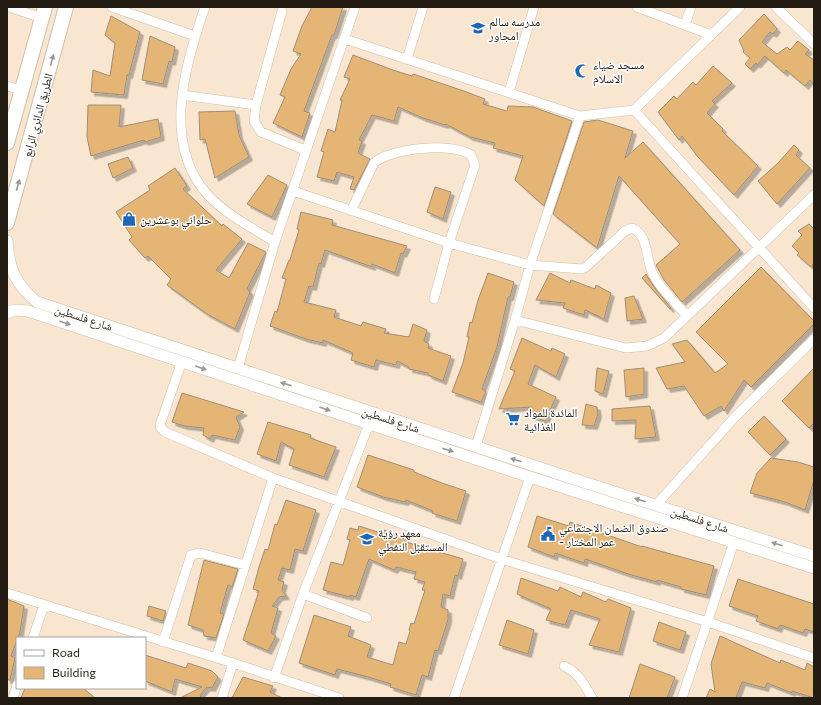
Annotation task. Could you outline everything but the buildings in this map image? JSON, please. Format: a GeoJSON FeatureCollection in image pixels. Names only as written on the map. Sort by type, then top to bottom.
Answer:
{"type":"FeatureCollection","features":[{"type":"Feature","properties":{"kind":"main road","name":"الطريق الدائري الرابع"},"geometry":{"type":"LineString","coordinates":[[7,223],[66,7]]}},
{"type":"Feature","properties":{"kind":"main road","name":"الطريق الدائري الرابع"},"geometry":{"type":"LineString","coordinates":[[7,143],[44,12]]}},
{"type":"Feature","properties":{"kind":"street"},"geometry":{"type":"LineString","coordinates":[[9,7],[44,12]]}},
{"type":"Feature","properties":{"kind":"street"},"geometry":{"type":"LineString","coordinates":[[112,7],[195,36]]}},
{"type":"Feature","properties":{"kind":"street"},"geometry":{"type":"LineString","coordinates":[[205,7],[195,36],[182,95],[182,137],[185,153],[198,182],[207,195],[219,206],[275,242]]}},
{"type":"Feature","properties":{"kind":"street"},"geometry":{"type":"LineString","coordinates":[[238,368],[275,242],[356,7]]}},
{"type":"Feature","properties":{"kind":"street"},"geometry":{"type":"LineString","coordinates":[[407,59],[423,7]]}},
{"type":"Feature","properties":{"kind":"street"},"geometry":{"type":"LineString","coordinates":[[509,92],[534,7]]}},
{"type":"Feature","properties":{"kind":"street"},"geometry":{"type":"LineString","coordinates":[[637,7],[711,36]]}},
{"type":"Feature","properties":{"kind":"street"},"geometry":{"type":"LineString","coordinates":[[685,25],[691,7]]}},
{"type":"Feature","properties":{"kind":"street"},"geometry":{"type":"LineString","coordinates":[[345,39],[580,116],[634,110],[740,7]]}},
{"type":"Feature","properties":{"kind":"street"},"geometry":{"type":"LineString","coordinates":[[776,7],[814,44]]}},
{"type":"Feature","properties":{"kind":"street"},"geometry":{"type":"LineString","coordinates":[[282,11],[256,104],[254,121],[258,129],[306,150]]}},
{"type":"Feature","properties":{"kind":"street"},"geometry":{"type":"LineString","coordinates":[[7,86],[22,90]]}},
{"type":"Feature","properties":{"kind":"street"},"geometry":{"type":"LineString","coordinates":[[182,95],[256,104]]}},
{"type":"Feature","properties":{"kind":"street"},"geometry":{"type":"LineString","coordinates":[[634,110],[814,308]]}},
{"type":"Feature","properties":{"kind":"street"},"geometry":{"type":"LineString","coordinates":[[476,446],[516,320],[530,265],[580,116]]}},
{"type":"Feature","properties":{"kind":"street"},"geometry":{"type":"LineString","coordinates":[[351,211],[374,164],[381,158],[406,151],[442,149],[463,151],[471,155],[475,165],[449,243],[434,299]]}},
{"type":"Feature","properties":{"kind":"street"},"geometry":{"type":"LineString","coordinates":[[293,191],[449,243],[530,265],[582,269],[592,262],[624,230],[635,230],[642,237],[653,274],[687,316]]}},
{"type":"Feature","properties":{"kind":"street"},"geometry":{"type":"LineString","coordinates":[[516,320],[626,348],[647,346],[657,342],[664,338],[814,195]]}},
{"type":"Feature","properties":{"kind":"street","name":"شارع فلسطين"},"geometry":{"type":"LineString","coordinates":[[7,241],[8,254],[17,282],[37,302],[577,480],[814,556]]}},
{"type":"Feature","properties":{"kind":"street","name":"شارع فلسطين"},"geometry":{"type":"LineString","coordinates":[[7,313],[15,310],[28,311],[530,477],[814,568]]}},
{"type":"Feature","properties":{"kind":"street"},"geometry":{"type":"LineString","coordinates":[[656,505],[735,417],[814,339]]}},
{"type":"Feature","properties":{"kind":"street"},"geometry":{"type":"LineString","coordinates":[[182,362],[161,428],[165,432],[273,478],[501,559],[708,622],[814,658]]}},
{"type":"Feature","properties":{"kind":"street"},"geometry":{"type":"LineString","coordinates":[[274,678],[303,594],[369,424]]}},
{"type":"Feature","properties":{"kind":"street"},"geometry":{"type":"LineString","coordinates":[[454,698],[530,477]]}},
{"type":"Feature","properties":{"kind":"street"},"geometry":{"type":"LineString","coordinates":[[216,658],[273,478]]}},
{"type":"Feature","properties":{"kind":"street"},"geometry":{"type":"LineString","coordinates":[[574,491],[577,480]]}},
{"type":"Feature","properties":{"kind":"street"},"geometry":{"type":"LineString","coordinates":[[682,698],[734,542]]}},
{"type":"Feature","properties":{"kind":"street"},"geometry":{"type":"LineString","coordinates":[[163,642],[192,555],[200,553],[245,565]]}},
{"type":"Feature","properties":{"kind":"street"},"geometry":{"type":"LineString","coordinates":[[7,594],[233,663],[274,678],[339,698]]}},
{"type":"Feature","properties":{"kind":"street"},"geometry":{"type":"LineString","coordinates":[[303,594],[367,618]]}},
{"type":"Feature","properties":{"kind":"street"},"geometry":{"type":"LineString","coordinates":[[33,637],[44,605]]}},
{"type":"Feature","properties":{"kind":"street"},"geometry":{"type":"LineString","coordinates":[[222,698],[233,663]]}},
{"type":"Feature","properties":{"kind":"street"},"geometry":{"type":"LineString","coordinates":[[564,666],[574,671],[580,677],[592,698]]}},
{"type":"Feature","properties":{"kind":"street"},"geometry":{"type":"LineString","coordinates":[[13,698],[16,688]]}},
{"type":"Feature","properties":{"kind":"place","name":"مدرسه سالم امجاور"},"geometry":{"type":"Point","coordinates":[478,28]}},
{"type":"Feature","properties":{"kind":"place","name":"مسجد ضياء الاسلام"},"geometry":{"type":"Point","coordinates":[582,71]}},
{"type":"Feature","properties":{"kind":"place","name":"حلواني بوعشرين"},"geometry":{"type":"Point","coordinates":[129,219]}},
{"type":"Feature","properties":{"kind":"place","name":"المائدة للمواد الغذائية"},"geometry":{"type":"Point","coordinates":[513,419]}},
{"type":"Feature","properties":{"kind":"place","name":"صندوق الضمان الاجتماعي - عمر المختار"},"geometry":{"type":"Point","coordinates":[548,534]}},
{"type":"Feature","properties":{"kind":"place","name":"معهد رؤية المستقبل النفطي"},"geometry":{"type":"Point","coordinates":[367,539]}}]}
